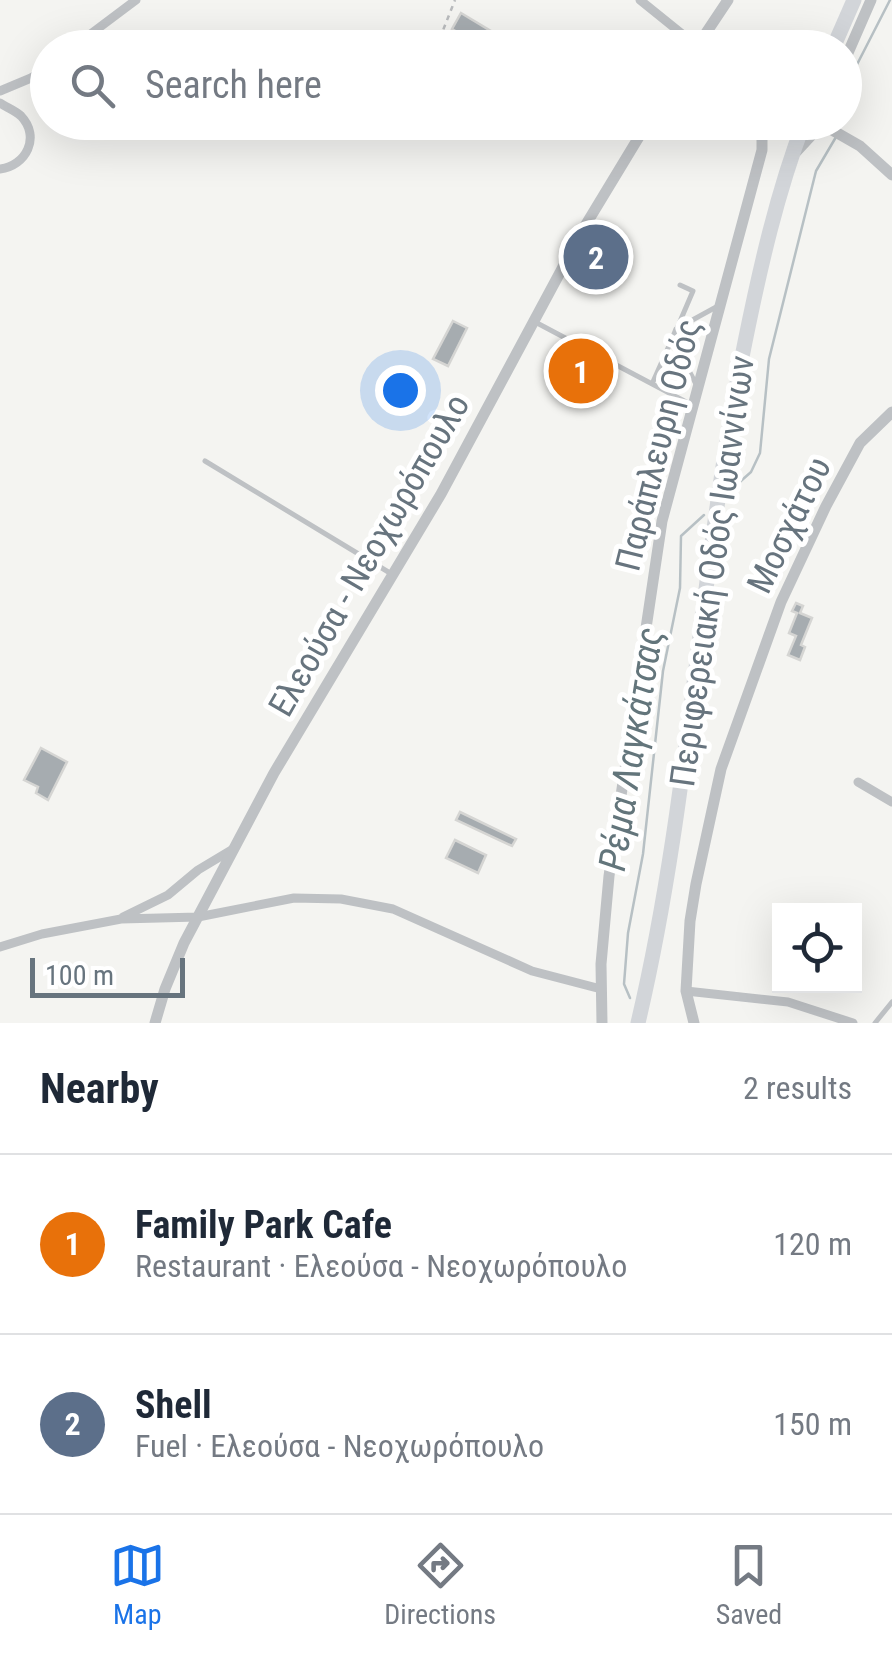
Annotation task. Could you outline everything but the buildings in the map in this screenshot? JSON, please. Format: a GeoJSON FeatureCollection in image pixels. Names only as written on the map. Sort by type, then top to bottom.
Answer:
{"type":"FeatureCollection","features":[{"type":"Feature","properties":{"kind":"highway"},"geometry":{"type":"LineString","coordinates":[[842,30],[854,0]]}},
{"type":"Feature","properties":{"kind":"highway","name":"Περιφερειακή Οδός Ιωαννίνων"},"geometry":{"type":"LineString","coordinates":[[638,1023],[670,862],[728,427],[756,289],[797,140]]}},
{"type":"Feature","properties":{"kind":"street"},"geometry":{"type":"LineString","coordinates":[[96,30],[136,0]]}},
{"type":"Feature","properties":{"kind":"street"},"geometry":{"type":"LineString","coordinates":[[640,0],[676,30]]}},
{"type":"Feature","properties":{"kind":"street"},"geometry":{"type":"LineString","coordinates":[[708,30],[728,0]]}},
{"type":"Feature","properties":{"kind":"street"},"geometry":{"type":"LineString","coordinates":[[857,30],[870,0]]}},
{"type":"Feature","properties":{"kind":"street"},"geometry":{"type":"LineString","coordinates":[[0,91],[30,79]]}},
{"type":"Feature","properties":{"kind":"street"},"geometry":{"type":"LineString","coordinates":[[0,103],[20,115],[30,130]]}},
{"type":"Feature","properties":{"kind":"street"},"geometry":{"type":"LineString","coordinates":[[0,170],[20,162],[30,140]]}},
{"type":"Feature","properties":{"kind":"street","name":"Ελεούσα - Νεοχωρόπουλο"},"geometry":{"type":"LineString","coordinates":[[154,1023],[176,960],[284,754],[451,477],[585,226],[637,140]]}},
{"type":"Feature","properties":{"kind":"street","name":"Παράπλευρη Οδός"},"geometry":{"type":"LineString","coordinates":[[602,1023],[600,989],[609,876],[667,497],[763,140]]}},
{"type":"Feature","properties":{"kind":"street"},"geometry":{"type":"LineString","coordinates":[[790,160],[807,140]]}},
{"type":"Feature","properties":{"kind":"street"},"geometry":{"type":"LineString","coordinates":[[850,140],[892,176]]}},
{"type":"Feature","properties":{"kind":"street","name":"Μοσχάτου"},"geometry":{"type":"LineString","coordinates":[[694,1023],[686,991],[691,909],[716,785],[787,588],[840,476],[860,443],[892,412]]}},
{"type":"Feature","properties":{"kind":"street"},"geometry":{"type":"LineString","coordinates":[[858,782],[892,802]]}},
{"type":"Feature","properties":{"kind":"street"},"geometry":{"type":"LineString","coordinates":[[121,919],[168,894],[233,849]]}},
{"type":"Feature","properties":{"kind":"street"},"geometry":{"type":"LineString","coordinates":[[0,947],[42,934],[121,919],[198,918],[294,898],[341,899],[393,910],[532,971],[600,989]]}},
{"type":"Feature","properties":{"kind":"street"},"geometry":{"type":"LineString","coordinates":[[686,991],[788,1002],[854,1023]]}},
{"type":"Feature","properties":{"kind":"lane"},"geometry":{"type":"LineString","coordinates":[[565,264],[590,262],[597,250],[585,226]]}},
{"type":"Feature","properties":{"kind":"lane"},"geometry":{"type":"LineString","coordinates":[[652,384],[693,290],[680,285]]}},
{"type":"Feature","properties":{"kind":"lane"},"geometry":{"type":"LineString","coordinates":[[676,329],[720,305]]}},
{"type":"Feature","properties":{"kind":"lane"},"geometry":{"type":"LineString","coordinates":[[534,321],[693,406]]}},
{"type":"Feature","properties":{"kind":"lane"},"geometry":{"type":"LineString","coordinates":[[672,339],[698,386]]}},
{"type":"Feature","properties":{"kind":"lane"},"geometry":{"type":"LineString","coordinates":[[205,461],[394,576]]}},
{"type":"Feature","properties":{"kind":"lane"},"geometry":{"type":"LineString","coordinates":[[875,1023],[892,1002]]}},
{"type":"Feature","properties":{"kind":"path"},"geometry":{"type":"LineString","coordinates":[[443,30],[455,0]]}},
{"type":"Feature","properties":{"kind":"waterway","name":"Ρέμα Λαγκάτσας"},"geometry":{"type":"LineString","coordinates":[[862,55],[890,0]]}},
{"type":"Feature","properties":{"kind":"waterway","name":"Ρέμα Λαγκάτσας"},"geometry":{"type":"LineString","coordinates":[[733,488],[751,472],[760,453],[769,359],[816,171],[834,140]]}},
{"type":"Feature","properties":{"kind":"waterway","name":"Ρέμα Λαγκάτσας"},"geometry":{"type":"LineString","coordinates":[[630,998],[624,984],[628,933],[643,854],[663,671],[680,588],[681,536],[704,515]]}},
{"type":"Feature","properties":{"kind":"place","name":"Shell"},"geometry":{"type":"Point","coordinates":[596,257]}},
{"type":"Feature","properties":{"kind":"place","name":"Family Park Cafe"},"geometry":{"type":"Point","coordinates":[581,371]}}]}
